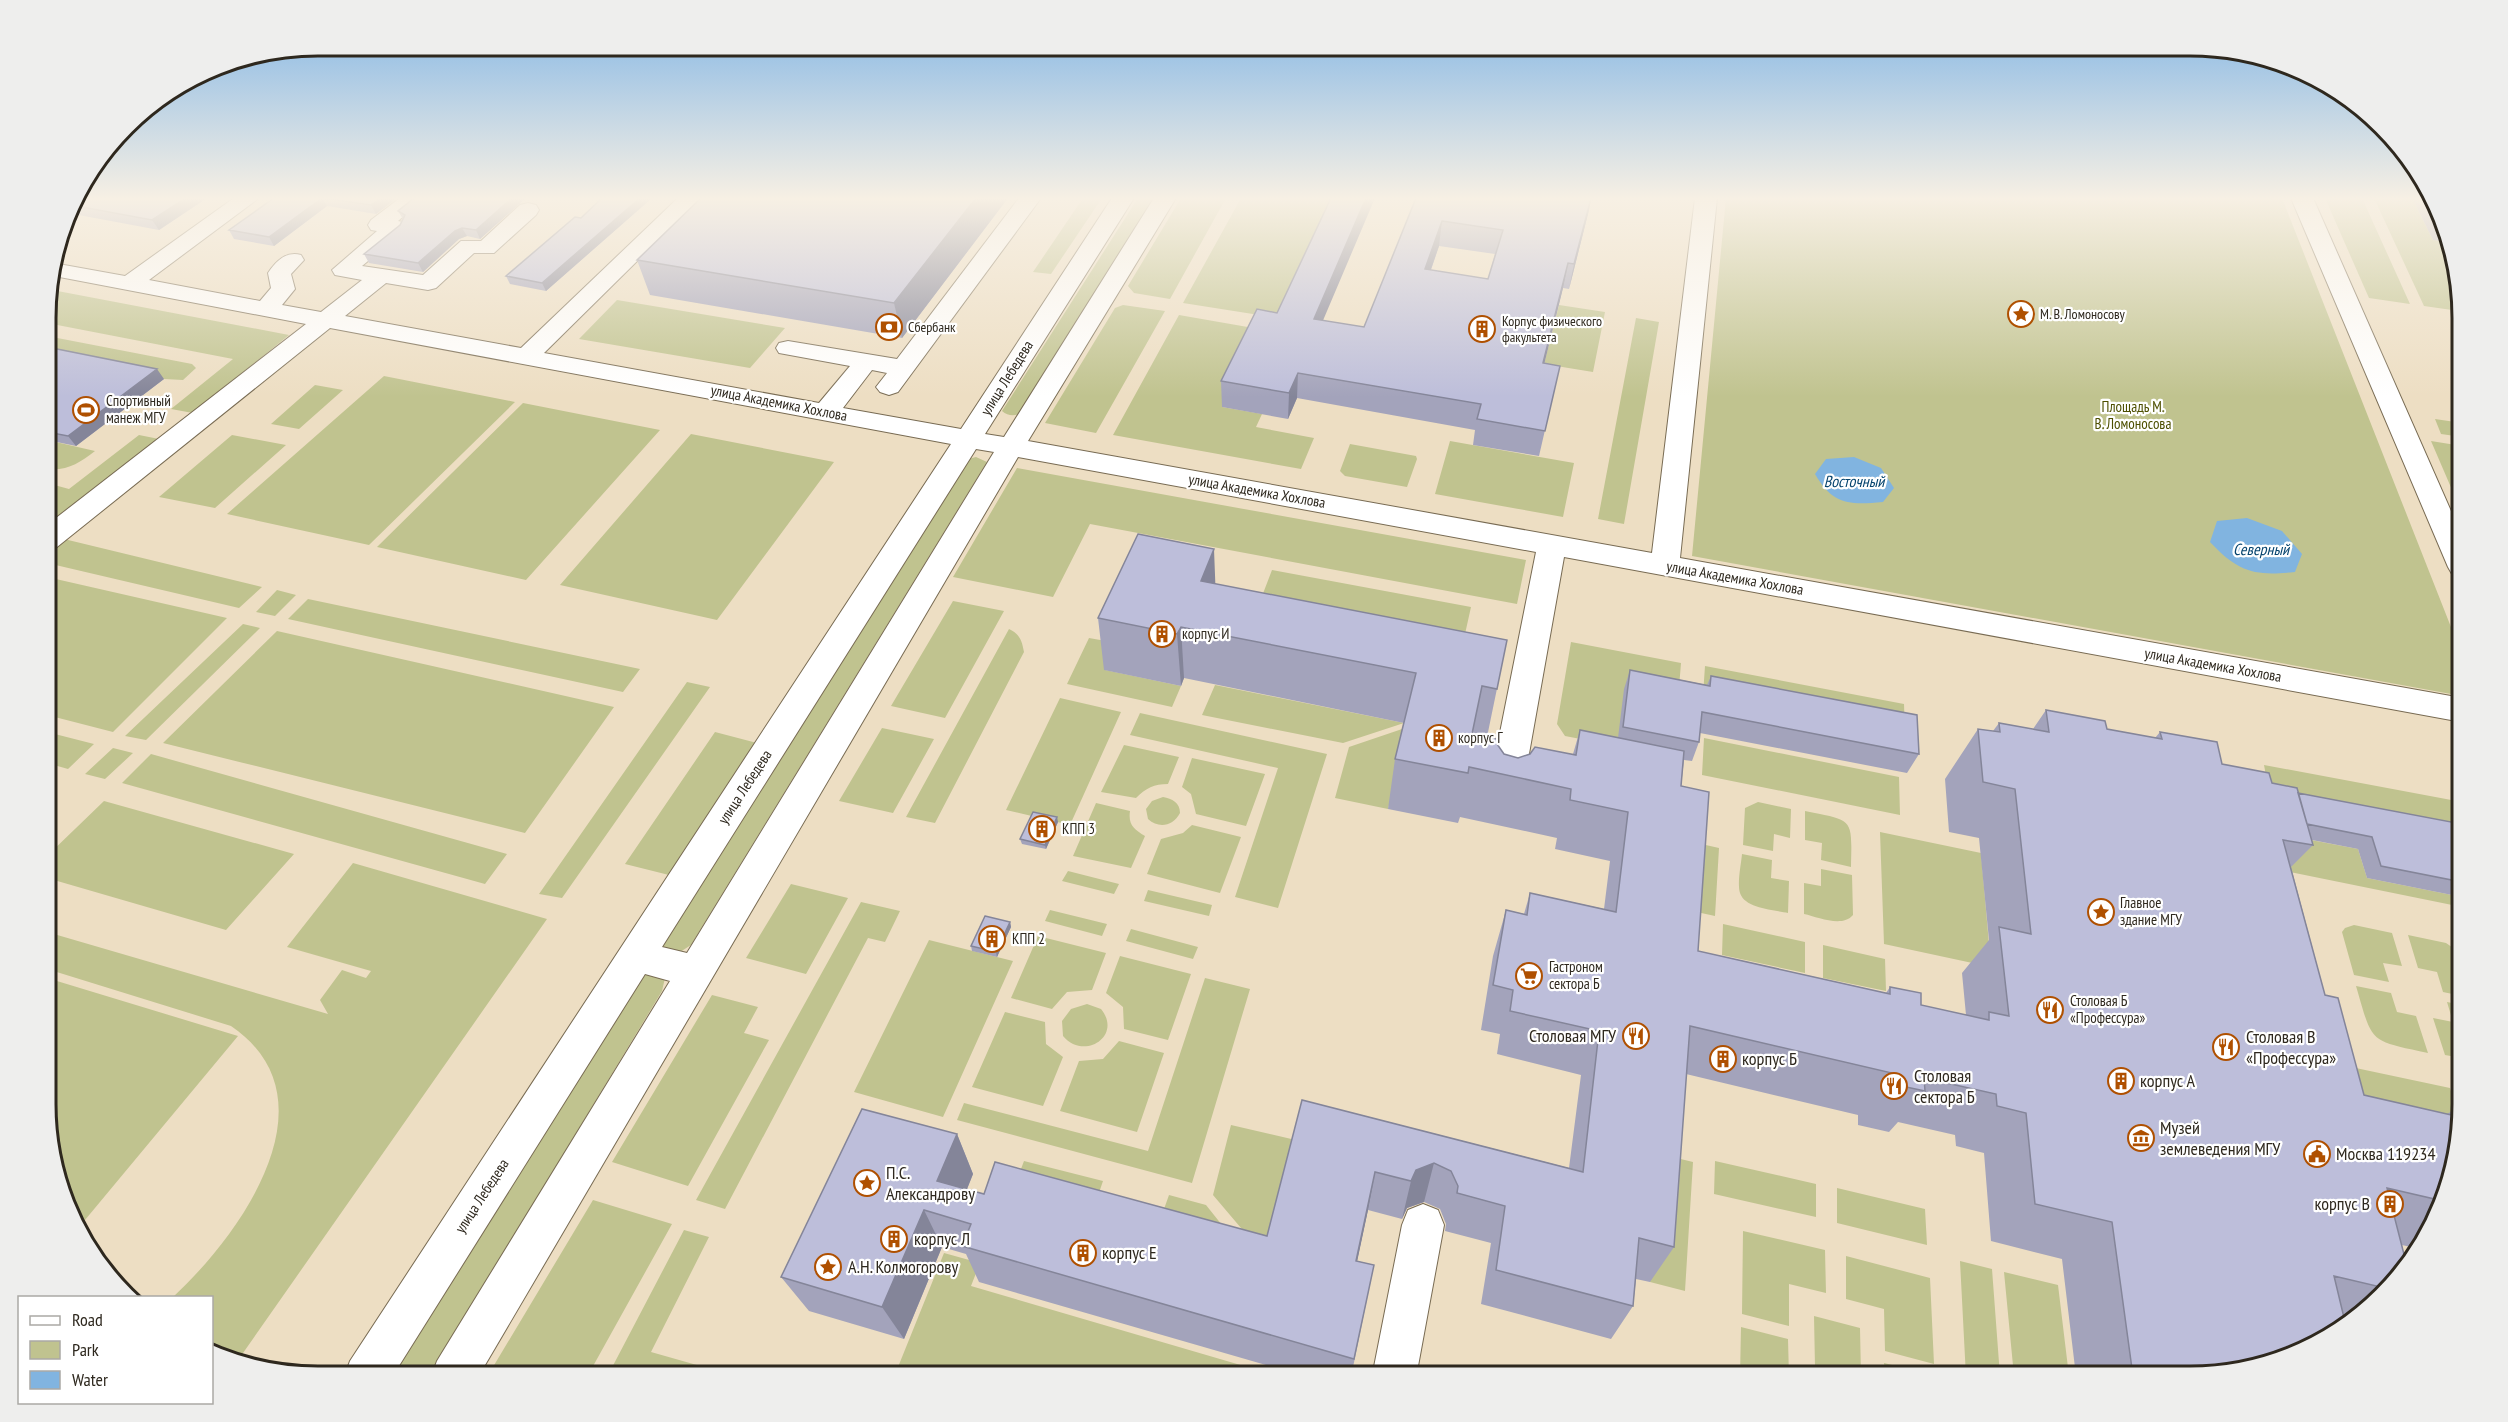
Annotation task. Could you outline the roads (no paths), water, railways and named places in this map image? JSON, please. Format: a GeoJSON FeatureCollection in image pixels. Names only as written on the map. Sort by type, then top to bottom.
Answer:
{"type":"FeatureCollection","features":[{"type":"Feature","properties":{"kind":"street"},"geometry":{"type":"LineString","coordinates":[[131,282],[156,264]]}},
{"type":"Feature","properties":{"kind":"street"},"geometry":{"type":"LineString","coordinates":[[267,308],[283,289],[279,273],[288,264]]}},
{"type":"Feature","properties":{"kind":"street"},"geometry":{"type":"LineString","coordinates":[[350,264],[343,270],[428,283],[449,264]]}},
{"type":"Feature","properties":{"kind":"street"},"geometry":{"type":"LineString","coordinates":[[526,356],[621,264]]}},
{"type":"Feature","properties":{"kind":"street"},"geometry":{"type":"LineString","coordinates":[[788,348],[866,362],[896,377],[980,264]]}},
{"type":"Feature","properties":{"kind":"street","name":"улица Лебедева"},"geometry":{"type":"LineString","coordinates":[[373,1366],[1079,264]]}},
{"type":"Feature","properties":{"kind":"street"},"geometry":{"type":"LineString","coordinates":[[460,1366],[1012,446],[1124,264]]}},
{"type":"Feature","properties":{"kind":"street"},"geometry":{"type":"LineString","coordinates":[[1665,565],[1699,264]]}},
{"type":"Feature","properties":{"kind":"street"},"geometry":{"type":"LineString","coordinates":[[2331,264],[2452,544]]}},
{"type":"Feature","properties":{"kind":"street","name":"улица Академика Хохлова"},"geometry":{"type":"LineString","coordinates":[[60,271],[968,439],[2452,708]]}},
{"type":"Feature","properties":{"kind":"street"},"geometry":{"type":"LineString","coordinates":[[56,533],[381,276]]}},
{"type":"Feature","properties":{"kind":"street"},"geometry":{"type":"LineString","coordinates":[[1062,291],[1104,297]]}},
{"type":"Feature","properties":{"kind":"street"},"geometry":{"type":"LineString","coordinates":[[826,412],[866,362]]}},
{"type":"Feature","properties":{"kind":"street"},"geometry":{"type":"LineString","coordinates":[[1505,793],[1552,544]]}},
{"type":"Feature","properties":{"kind":"street"},"geometry":{"type":"LineString","coordinates":[[636,956],[696,972]]}},
{"type":"Feature","properties":{"kind":"street"},"geometry":{"type":"LineString","coordinates":[[1396,1366],[1423,1225]]}},
{"type":"Feature","properties":{"kind":"water","name":"Восточный"},"geometry":{"type":"Polygon","coordinates":[[[1854,457],[1881,468],[1894,488],[1883,502],[1843,501],[1828,492],[1815,474],[1826,459],[1854,457]]]}},
{"type":"Feature","properties":{"kind":"water","name":"Северный"},"geometry":{"type":"Polygon","coordinates":[[[2247,518],[2282,531],[2302,554],[2295,572],[2269,573],[2248,570],[2230,560],[2210,542],[2217,521],[2247,518]]]}},
{"type":"Feature","properties":{"kind":"place","name":"М. В. Ломоносову"},"geometry":{"type":"Point","coordinates":[2021,314]}},
{"type":"Feature","properties":{"kind":"place","name":"Сбербанк"},"geometry":{"type":"Point","coordinates":[889,327]}},
{"type":"Feature","properties":{"kind":"place","name":"Корпус физического факультета"},"geometry":{"type":"Point","coordinates":[1482,329]}},
{"type":"Feature","properties":{"kind":"place","name":"Спортивный манеж МГУ"},"geometry":{"type":"Point","coordinates":[86,410]}},
{"type":"Feature","properties":{"kind":"place","name":"корпус И"},"geometry":{"type":"Point","coordinates":[1162,634]}},
{"type":"Feature","properties":{"kind":"place","name":"корпус Г"},"geometry":{"type":"Point","coordinates":[1439,738]}},
{"type":"Feature","properties":{"kind":"place","name":"КПП 3"},"geometry":{"type":"Point","coordinates":[1042,829]}},
{"type":"Feature","properties":{"kind":"place","name":"Главное здание МГУ"},"geometry":{"type":"Point","coordinates":[2101,912]}},
{"type":"Feature","properties":{"kind":"place","name":"КПП 2"},"geometry":{"type":"Point","coordinates":[992,939]}},
{"type":"Feature","properties":{"kind":"place","name":"Гастроном сектора Б"},"geometry":{"type":"Point","coordinates":[1529,976]}},
{"type":"Feature","properties":{"kind":"place","name":"Столовая Б «Профессура»"},"geometry":{"type":"Point","coordinates":[2050,1010]}},
{"type":"Feature","properties":{"kind":"place","name":"Столовая МГУ"},"geometry":{"type":"Point","coordinates":[1636,1036]}},
{"type":"Feature","properties":{"kind":"place","name":"Столовая В «Профессура»"},"geometry":{"type":"Point","coordinates":[2226,1047]}},
{"type":"Feature","properties":{"kind":"place","name":"корпус Б"},"geometry":{"type":"Point","coordinates":[1723,1059]}},
{"type":"Feature","properties":{"kind":"place","name":"корпус А"},"geometry":{"type":"Point","coordinates":[2121,1081]}},
{"type":"Feature","properties":{"kind":"place","name":"Столовая сектора Б"},"geometry":{"type":"Point","coordinates":[1894,1086]}},
{"type":"Feature","properties":{"kind":"place","name":"Музей землеведения МГУ"},"geometry":{"type":"Point","coordinates":[2141,1138]}},
{"type":"Feature","properties":{"kind":"place","name":"Москва 119234"},"geometry":{"type":"Point","coordinates":[2317,1154]}},
{"type":"Feature","properties":{"kind":"place","name":"П.С. Александрову"},"geometry":{"type":"Point","coordinates":[867,1183]}},
{"type":"Feature","properties":{"kind":"place","name":"корпус В"},"geometry":{"type":"Point","coordinates":[2390,1204]}},
{"type":"Feature","properties":{"kind":"place","name":"корпус Л"},"geometry":{"type":"Point","coordinates":[894,1239]}},
{"type":"Feature","properties":{"kind":"place","name":"корпус Е"},"geometry":{"type":"Point","coordinates":[1083,1253]}},
{"type":"Feature","properties":{"kind":"place","name":"А.Н. Колмогорову"},"geometry":{"type":"Point","coordinates":[828,1267]}},
{"type":"Feature","properties":{"kind":"park label","name":"Площадь М. В. Ломоносова"},"geometry":{"type":"Point","coordinates":[2133,416]}}]}
